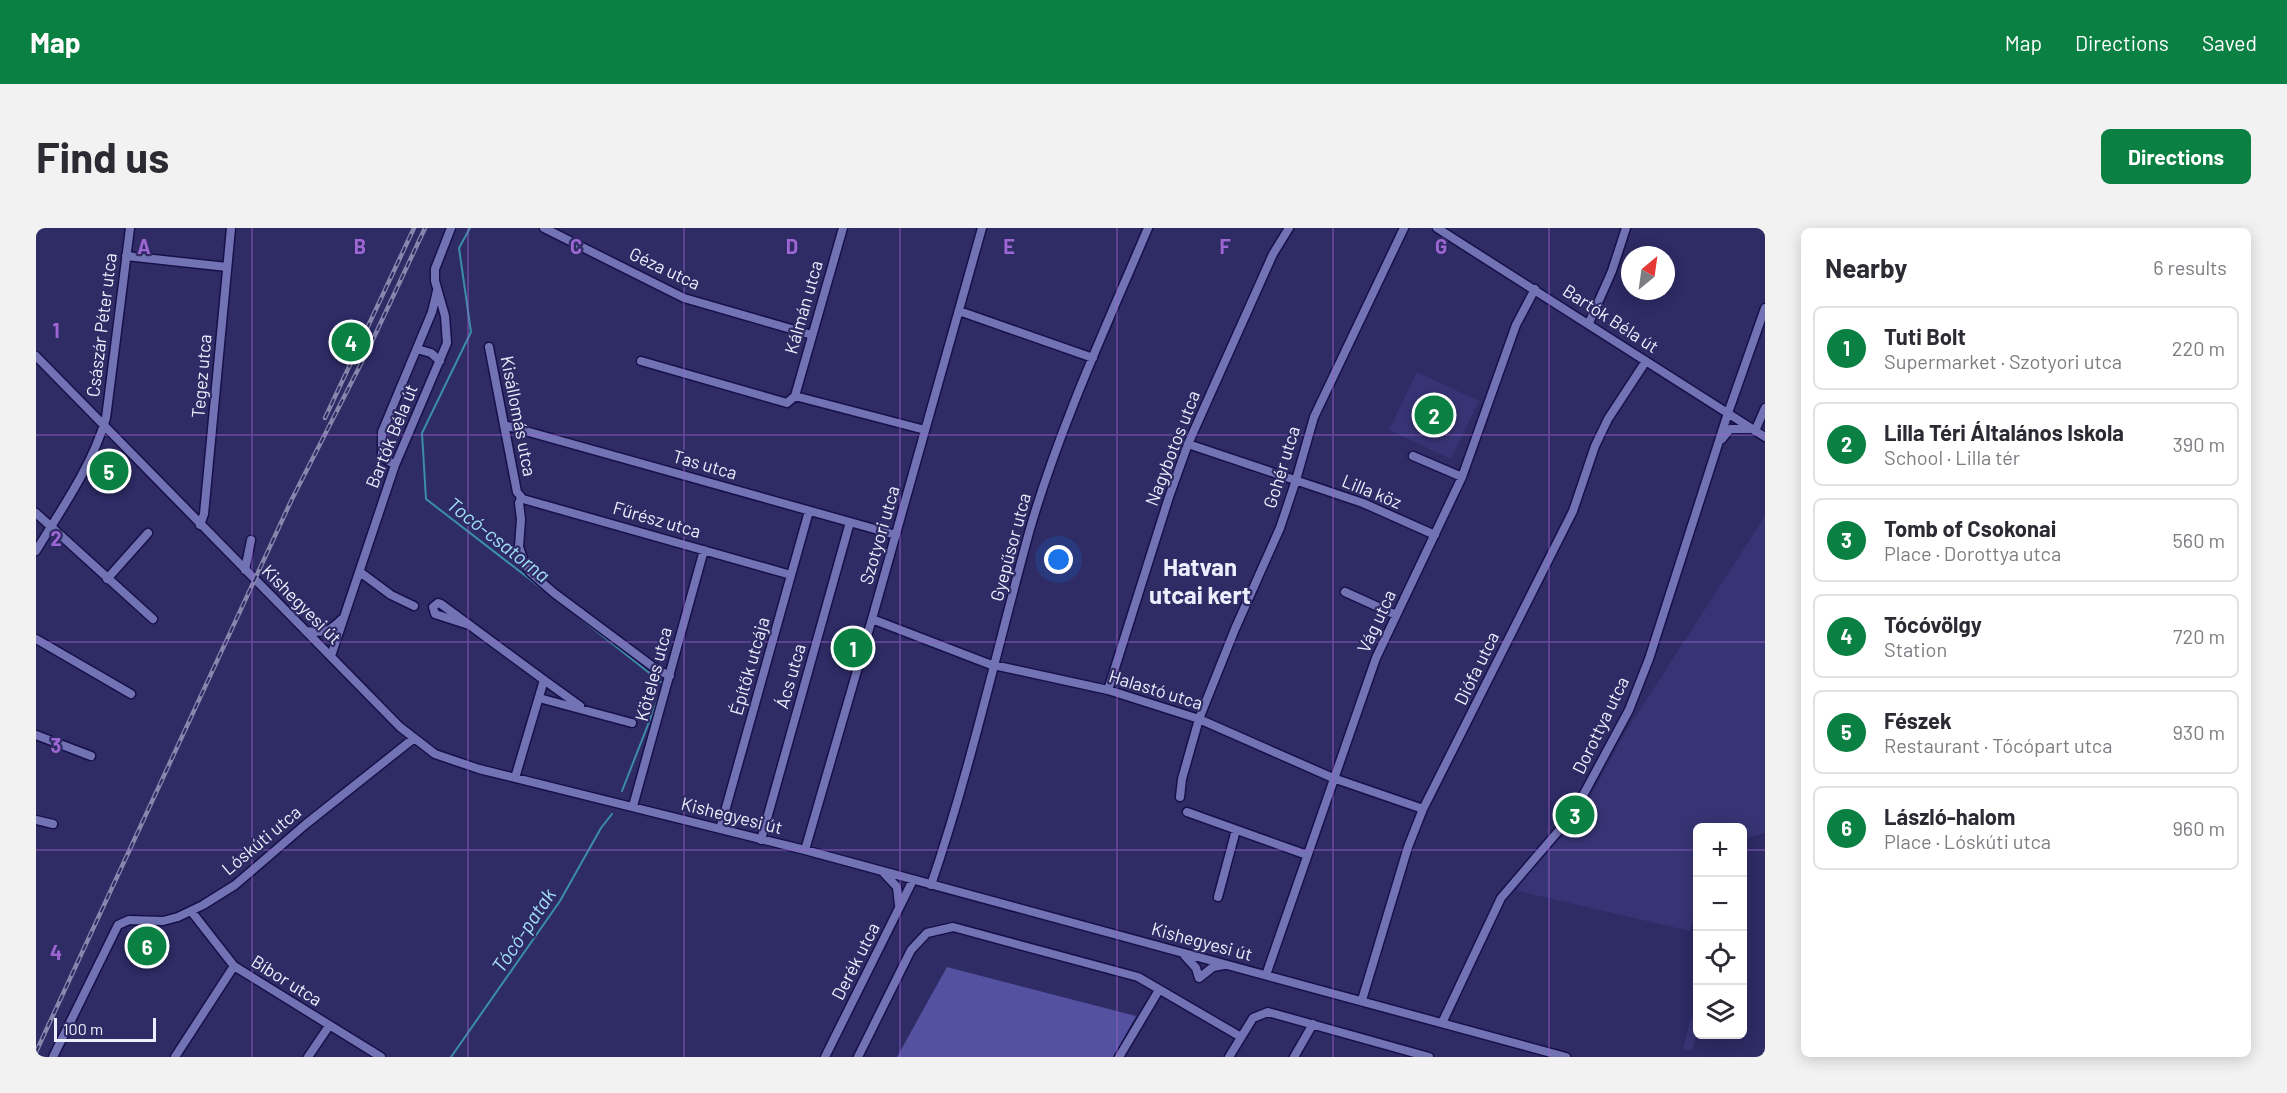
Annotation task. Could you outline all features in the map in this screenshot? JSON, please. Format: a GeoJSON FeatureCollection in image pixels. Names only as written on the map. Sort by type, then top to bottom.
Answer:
{"type":"FeatureCollection","features":[{"type":"Feature","properties":{"kind":"street","name":"Császár Péter utca"},"geometry":{"type":"LineString","coordinates":[[36,551],[87,465],[104,426],[130,228]]}},
{"type":"Feature","properties":{"kind":"street","name":"Tegez utca"},"geometry":{"type":"LineString","coordinates":[[200,525],[204,514],[231,228]]}},
{"type":"Feature","properties":{"kind":"street","name":"Bartók Béla út"},"geometry":{"type":"LineString","coordinates":[[332,656],[342,619],[395,465],[447,343],[447,330],[437,290],[435,269],[451,228]]}},
{"type":"Feature","properties":{"kind":"street","name":"Géza utca"},"geometry":{"type":"LineString","coordinates":[[544,228],[684,298],[812,335]]}},
{"type":"Feature","properties":{"kind":"street","name":"Kálmán utca"},"geometry":{"type":"LineString","coordinates":[[795,396],[843,228]]}},
{"type":"Feature","properties":{"kind":"street","name":"Szotyori utca"},"geometry":{"type":"LineString","coordinates":[[805,850],[982,228]]}},
{"type":"Feature","properties":{"kind":"street","name":"Gyepűsor utca"},"geometry":{"type":"LineString","coordinates":[[931,885],[951,828],[1030,529],[1047,475],[1148,228]]}},
{"type":"Feature","properties":{"kind":"street","name":"Nagybotos utca"},"geometry":{"type":"LineString","coordinates":[[1108,690],[1169,496],[1188,444],[1273,254],[1289,228]]}},
{"type":"Feature","properties":{"kind":"street","name":"Gohér utca"},"geometry":{"type":"LineString","coordinates":[[1180,797],[1182,779],[1199,719],[1235,629],[1280,528],[1314,417],[1404,228]]}},
{"type":"Feature","properties":{"kind":"street","name":"Bartók Béla út"},"geometry":{"type":"LineString","coordinates":[[1437,228],[1765,437]]}},
{"type":"Feature","properties":{"kind":"street"},"geometry":{"type":"LineString","coordinates":[[1588,323],[1611,271],[1626,228]]}},
{"type":"Feature","properties":{"kind":"street"},"geometry":{"type":"LineString","coordinates":[[126,256],[227,267]]}},
{"type":"Feature","properties":{"kind":"street","name":"Vág utca"},"geometry":{"type":"LineString","coordinates":[[1266,975],[1376,658],[1462,477],[1516,325],[1535,289]]}},
{"type":"Feature","properties":{"kind":"street"},"geometry":{"type":"LineString","coordinates":[[395,465],[382,454],[382,432],[432,312],[437,290]]}},
{"type":"Feature","properties":{"kind":"street","name":"Dorottya utca"},"geometry":{"type":"LineString","coordinates":[[1442,1023],[1501,898],[1573,814],[1626,715],[1649,659],[1728,413],[1765,309]]}},
{"type":"Feature","properties":{"kind":"street"},"geometry":{"type":"LineString","coordinates":[[959,310],[1094,358]]}},
{"type":"Feature","properties":{"kind":"street","name":"Kisállomás utca"},"geometry":{"type":"LineString","coordinates":[[489,347],[519,495],[521,519],[519,547],[525,564],[530,572],[554,592],[656,669],[669,676]]}},
{"type":"Feature","properties":{"kind":"street"},"geometry":{"type":"LineString","coordinates":[[417,349],[431,353],[440,361]]}},
{"type":"Feature","properties":{"kind":"street","name":"Kishegyesi út"},"geometry":{"type":"LineString","coordinates":[[36,356],[413,739],[435,754],[515,778],[805,850],[1566,1057]]}},
{"type":"Feature","properties":{"kind":"street"},"geometry":{"type":"LineString","coordinates":[[641,361],[787,403],[795,396],[925,430]]}},
{"type":"Feature","properties":{"kind":"street","name":"Diófa utca"},"geometry":{"type":"LineString","coordinates":[[1362,1000],[1408,847],[1423,809],[1573,511],[1595,446],[1608,419],[1646,361]]}},
{"type":"Feature","properties":{"kind":"street"},"geometry":{"type":"LineString","coordinates":[[1716,450],[1730,429],[1754,430],[1765,408]]}},
{"type":"Feature","properties":{"kind":"street","name":"Tas utca"},"geometry":{"type":"LineString","coordinates":[[504,425],[896,535]]}},
{"type":"Feature","properties":{"kind":"street","name":"Lilla köz"},"geometry":{"type":"LineString","coordinates":[[1188,444],[1363,503],[1435,535]]}},
{"type":"Feature","properties":{"kind":"street"},"geometry":{"type":"LineString","coordinates":[[1413,456],[1462,477]]}},
{"type":"Feature","properties":{"kind":"street","name":"Fűrész utca"},"geometry":{"type":"LineString","coordinates":[[519,495],[791,575]]}},
{"type":"Feature","properties":{"kind":"street","name":"Építők utcája"},"geometry":{"type":"LineString","coordinates":[[720,830],[809,511]]}},
{"type":"Feature","properties":{"kind":"street"},"geometry":{"type":"LineString","coordinates":[[36,513],[153,620]]}},
{"type":"Feature","properties":{"kind":"street","name":"Ács utca"},"geometry":{"type":"LineString","coordinates":[[761,840],[850,522]]}},
{"type":"Feature","properties":{"kind":"street"},"geometry":{"type":"LineString","coordinates":[[107,579],[148,533]]}},
{"type":"Feature","properties":{"kind":"street"},"geometry":{"type":"LineString","coordinates":[[245,570],[251,540]]}},
{"type":"Feature","properties":{"kind":"street","name":"Köteles utca"},"geometry":{"type":"LineString","coordinates":[[633,806],[704,550]]}},
{"type":"Feature","properties":{"kind":"street"},"geometry":{"type":"LineString","coordinates":[[360,572],[391,595],[414,606]]}},
{"type":"Feature","properties":{"kind":"street"},"geometry":{"type":"LineString","coordinates":[[1345,592],[1396,615]]}},
{"type":"Feature","properties":{"kind":"street"},"geometry":{"type":"LineString","coordinates":[[306,631],[331,630],[342,619]]}},
{"type":"Feature","properties":{"kind":"street","name":"Halastó utca"},"geometry":{"type":"LineString","coordinates":[[872,619],[989,664],[1108,690],[1199,719],[1333,778],[1423,809]]}},
{"type":"Feature","properties":{"kind":"street"},"geometry":{"type":"LineString","coordinates":[[469,625],[585,709]]}},
{"type":"Feature","properties":{"kind":"street"},"geometry":{"type":"LineString","coordinates":[[36,639],[131,694]]}},
{"type":"Feature","properties":{"kind":"street"},"geometry":{"type":"LineString","coordinates":[[515,778],[544,680]]}},
{"type":"Feature","properties":{"kind":"street"},"geometry":{"type":"LineString","coordinates":[[558,703],[563,693]]}},
{"type":"Feature","properties":{"kind":"street"},"geometry":{"type":"LineString","coordinates":[[539,698],[632,723]]}},
{"type":"Feature","properties":{"kind":"street"},"geometry":{"type":"LineString","coordinates":[[36,735],[90,756]]}},
{"type":"Feature","properties":{"kind":"street","name":"Lóskúti utca"},"geometry":{"type":"LineString","coordinates":[[53,1057],[118,925],[129,920],[163,921],[178,917],[235,885],[306,824],[413,739]]}},
{"type":"Feature","properties":{"kind":"street"},"geometry":{"type":"LineString","coordinates":[[1187,812],[1306,855]]}},
{"type":"Feature","properties":{"kind":"street"},"geometry":{"type":"LineString","coordinates":[[36,820],[53,824]]}},
{"type":"Feature","properties":{"kind":"street"},"geometry":{"type":"LineString","coordinates":[[1218,897],[1236,830]]}},
{"type":"Feature","properties":{"kind":"street"},"geometry":{"type":"LineString","coordinates":[[882,871],[897,887],[900,909]]}},
{"type":"Feature","properties":{"kind":"street","name":"Derék utca"},"geometry":{"type":"LineString","coordinates":[[825,1057],[913,880]]}},
{"type":"Feature","properties":{"kind":"street","name":"Bíbor utca"},"geometry":{"type":"LineString","coordinates":[[191,911],[234,966],[381,1057]]}},
{"type":"Feature","properties":{"kind":"street"},"geometry":{"type":"LineString","coordinates":[[858,1057],[911,950],[927,933],[952,927],[1138,977],[1241,1037]]}},
{"type":"Feature","properties":{"kind":"street"},"geometry":{"type":"LineString","coordinates":[[1182,953],[1192,961],[1199,978],[1213,968],[1227,965]]}},
{"type":"Feature","properties":{"kind":"street"},"geometry":{"type":"LineString","coordinates":[[175,1057],[234,966]]}},
{"type":"Feature","properties":{"kind":"street"},"geometry":{"type":"LineString","coordinates":[[1119,1057],[1159,990]]}},
{"type":"Feature","properties":{"kind":"street"},"geometry":{"type":"LineString","coordinates":[[1229,1057],[1253,1018],[1268,1012],[1430,1057]]}},
{"type":"Feature","properties":{"kind":"street"},"geometry":{"type":"LineString","coordinates":[[1294,1057],[1313,1024]]}},
{"type":"Feature","properties":{"kind":"street"},"geometry":{"type":"LineString","coordinates":[[308,1057],[329,1026]]}},
{"type":"Feature","properties":{"kind":"shaded area"},"geometry":{"type":"Polygon","coordinates":[[[1417,372],[1479,401],[1451,459],[1389,430],[1417,372]]]}},
{"type":"Feature","properties":{"kind":"shaded area"},"geometry":{"type":"Polygon","coordinates":[[[1765,516],[1765,833],[1747,838],[1747,823],[1693,823],[1693,919],[1690,931],[1517,891],[1520,881],[1577,821],[1625,733],[1765,516]]]}},
{"type":"Feature","properties":{"kind":"shaded area"},"geometry":{"type":"Polygon","coordinates":[[[947,967],[1136,1016],[1113,1057],[897,1057],[947,967]]]}},
{"type":"Feature","properties":{"kind":"shaded area"},"geometry":{"type":"Polygon","coordinates":[[[1691,1017],[1693,1018],[1693,1039],[1695,1039],[1692,1051],[1683,1049],[1691,1017]]]}},
{"type":"Feature","properties":{"kind":"waterway","name":"Tocó-csatorna"},"geometry":{"type":"LineString","coordinates":[[470,228],[459,248],[471,332],[422,433],[426,499],[549,594]]}},
{"type":"Feature","properties":{"kind":"waterway","name":"Tocó-csatorna"},"geometry":{"type":"LineString","coordinates":[[561,603],[662,683],[662,689],[622,791]]}},
{"type":"Feature","properties":{"kind":"waterway","name":"Tócó-patak"},"geometry":{"type":"LineString","coordinates":[[451,1057],[560,901],[601,828],[612,814]]}},
{"type":"Feature","properties":{"kind":"railway"},"geometry":{"type":"LineString","coordinates":[[325,418],[414,228]]}},
{"type":"Feature","properties":{"kind":"railway"},"geometry":{"type":"LineString","coordinates":[[36,1052],[292,499],[368,350],[425,228]]}},
{"type":"Feature","properties":{"kind":"place","name":"Tócóvölgy"},"geometry":{"type":"Point","coordinates":[351,342]}},
{"type":"Feature","properties":{"kind":"place","name":"Lilla Téri Általános Iskola"},"geometry":{"type":"Point","coordinates":[1434,415]}},
{"type":"Feature","properties":{"kind":"place","name":"Fészek"},"geometry":{"type":"Point","coordinates":[109,471]}},
{"type":"Feature","properties":{"kind":"place","name":"Tuti Bolt"},"geometry":{"type":"Point","coordinates":[853,648]}},
{"type":"Feature","properties":{"kind":"place","name":"Tomb of Csokonai"},"geometry":{"type":"Point","coordinates":[1575,815]}},
{"type":"Feature","properties":{"kind":"place","name":"László-halom"},"geometry":{"type":"Point","coordinates":[147,946]}},
{"type":"Feature","properties":{"kind":"district","name":"Hatvan utcai kert"},"geometry":{"type":"Point","coordinates":[1200,580]}}]}
